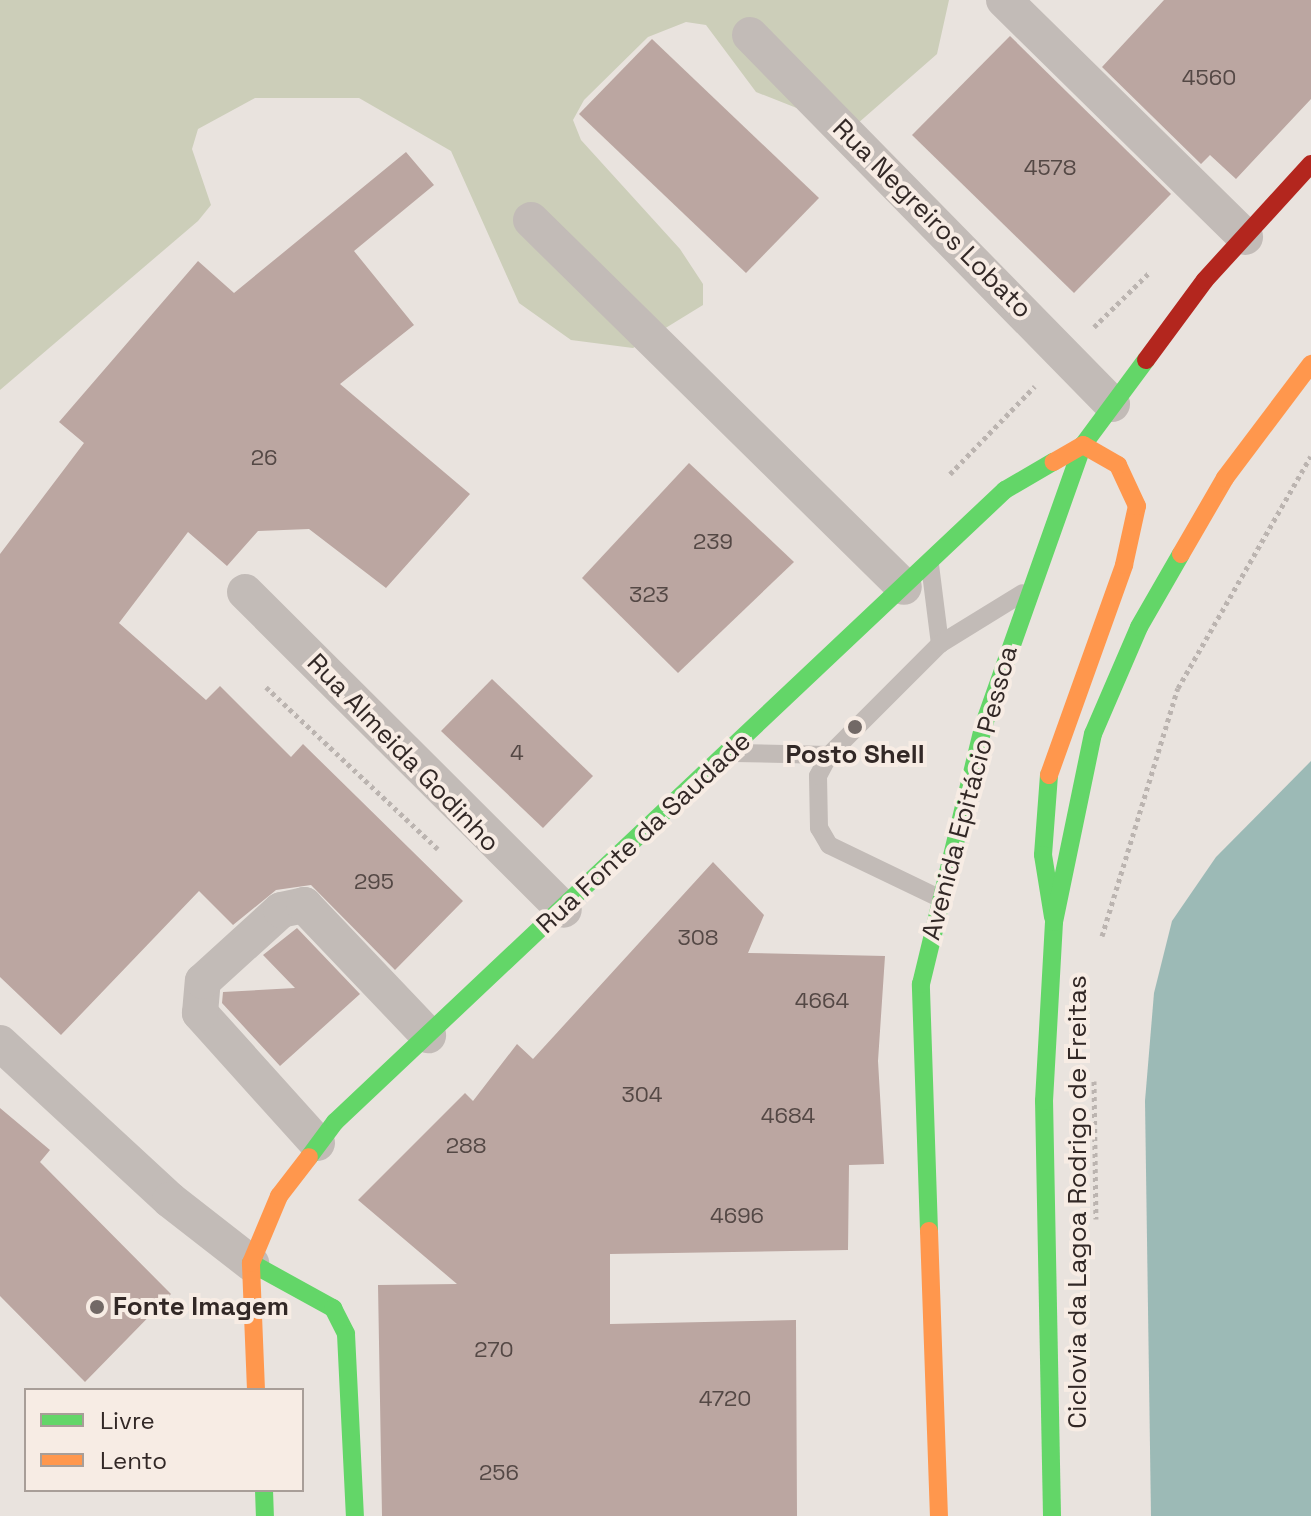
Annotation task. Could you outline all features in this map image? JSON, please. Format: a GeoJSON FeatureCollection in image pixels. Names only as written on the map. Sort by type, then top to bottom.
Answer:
{"type":"FeatureCollection","features":[{"type":"Feature","properties":{"kind":"main road","name":"Avenida Epitácio Pessoa"},"geometry":{"type":"LineString","coordinates":[[939,1516],[919,1061],[921,984],[939,898],[1025,592],[1083,445],[1245,237],[1311,164]]}},
{"type":"Feature","properties":{"kind":"main road"},"geometry":{"type":"LineString","coordinates":[[1052,1516],[1044,1101],[1054,922],[1093,734],[1139,627],[1225,478],[1311,364]]}},
{"type":"Feature","properties":{"kind":"main road","name":"Rua Fonte da Saudade"},"geometry":{"type":"LineString","coordinates":[[256,1388],[251,1263],[279,1196],[317,1143],[1005,490],[1083,445]]}},
{"type":"Feature","properties":{"kind":"main road"},"geometry":{"type":"LineString","coordinates":[[1054,922],[1043,855],[1045,786],[1124,565],[1137,506],[1118,465],[1083,445]]}},
{"type":"Feature","properties":{"kind":"main road"},"geometry":{"type":"LineString","coordinates":[[251,1263],[324,1301],[346,1334],[355,1516]]}},
{"type":"Feature","properties":{"kind":"main road"},"geometry":{"type":"LineString","coordinates":[[264,1492],[265,1516]]}},
{"type":"Feature","properties":{"kind":"street"},"geometry":{"type":"LineString","coordinates":[[1004,0],[1245,237]]}},
{"type":"Feature","properties":{"kind":"street","name":"Rua Negreiros Lobato"},"geometry":{"type":"LineString","coordinates":[[750,35],[1112,404]]}},
{"type":"Feature","properties":{"kind":"street"},"geometry":{"type":"LineString","coordinates":[[531,220],[917,575]]}},
{"type":"Feature","properties":{"kind":"street","name":"Rua Almeida Godinho"},"geometry":{"type":"LineString","coordinates":[[245,592],[564,910]]}},
{"type":"Feature","properties":{"kind":"street"},"geometry":{"type":"LineString","coordinates":[[317,1143],[200,1013],[203,981],[281,910],[304,905],[428,1035]]}},
{"type":"Feature","properties":{"kind":"street"},"geometry":{"type":"LineString","coordinates":[[0,1043],[170,1200],[251,1263]]}},
{"type":"Feature","properties":{"kind":"lane"},"geometry":{"type":"LineString","coordinates":[[917,575],[940,644]]}},
{"type":"Feature","properties":{"kind":"lane"},"geometry":{"type":"LineString","coordinates":[[939,898],[829,845],[817,802],[829,755],[940,644],[1025,592]]}},
{"type":"Feature","properties":{"kind":"lane"},"geometry":{"type":"LineString","coordinates":[[729,753],[829,755]]}},
{"type":"Feature","properties":{"kind":"path"},"geometry":{"type":"LineString","coordinates":[[1077,321],[1089,332],[1162,260]]}},
{"type":"Feature","properties":{"kind":"path"},"geometry":{"type":"LineString","coordinates":[[945,479],[1040,381]]}},
{"type":"Feature","properties":{"kind":"path","name":"Ciclovia da Lagoa Rodrigo de Freitas"},"geometry":{"type":"LineString","coordinates":[[1101,944],[1178,688],[1311,456]]}},
{"type":"Feature","properties":{"kind":"path","name":"Ciclovia da Lagoa Rodrigo de Freitas"},"geometry":{"type":"LineString","coordinates":[[1094,1070],[1096,1230]]}},
{"type":"Feature","properties":{"kind":"green space"},"geometry":{"type":"Polygon","coordinates":[[[0,0],[949,0],[937,54],[857,124],[837,124],[756,92],[706,25],[686,22],[648,37],[584,100],[573,120],[581,140],[680,249],[703,284],[703,305],[633,348],[571,340],[519,303],[451,151],[359,98],[255,98],[198,129],[192,149],[211,205],[198,221],[0,390],[0,0]]]}},
{"type":"Feature","properties":{"kind":"water"},"geometry":{"type":"Polygon","coordinates":[[[1311,761],[1311,1516],[1151,1516],[1145,1101],[1154,993],[1172,921],[1216,857],[1311,761]]]}},
{"type":"Feature","properties":{"kind":"building"},"geometry":{"type":"Polygon","coordinates":[[[1164,0],[1311,0],[1311,99],[1236,179],[1210,155],[1201,164],[1102,67],[1164,0]]]}},
{"type":"Feature","properties":{"kind":"building"},"geometry":{"type":"Polygon","coordinates":[[[1010,36],[1171,194],[1074,293],[912,135],[1010,36]]]}},
{"type":"Feature","properties":{"kind":"building"},"geometry":{"type":"Polygon","coordinates":[[[652,39],[819,198],[746,273],[579,114],[652,39]]]}},
{"type":"Feature","properties":{"kind":"building"},"geometry":{"type":"Polygon","coordinates":[[[406,152],[434,185],[354,251],[414,325],[340,384],[470,494],[386,588],[309,529],[258,531],[227,566],[188,532],[119,623],[206,700],[220,686],[291,757],[303,744],[463,901],[395,970],[311,885],[276,890],[233,925],[199,891],[61,1035],[0,977],[0,554],[84,443],[59,422],[198,261],[234,293],[406,152]]]}},
{"type":"Feature","properties":{"kind":"building"},"geometry":{"type":"Polygon","coordinates":[[[689,463],[794,562],[678,673],[582,578],[689,463]]]}},
{"type":"Feature","properties":{"kind":"building"},"geometry":{"type":"Polygon","coordinates":[[[492,679],[593,776],[543,828],[441,731],[492,679]]]}},
{"type":"Feature","properties":{"kind":"building"},"geometry":{"type":"Polygon","coordinates":[[[713,862],[764,915],[748,953],[885,956],[878,1061],[884,1164],[849,1165],[848,1250],[610,1254],[610,1324],[796,1320],[797,1516],[382,1516],[378,1285],[457,1284],[358,1200],[465,1093],[473,1101],[517,1044],[533,1059],[713,862]]]}},
{"type":"Feature","properties":{"kind":"building"},"geometry":{"type":"Polygon","coordinates":[[[297,928],[360,994],[280,1066],[222,1003],[223,992],[295,988],[263,955],[297,928]]]}},
{"type":"Feature","properties":{"kind":"building"},"geometry":{"type":"Polygon","coordinates":[[[0,1108],[50,1150],[40,1162],[171,1294],[85,1382],[0,1296],[0,1108]]]}},
{"type":"Feature","properties":{"kind":"traffic: fast"},"geometry":{"type":"LineString","coordinates":[[929,1231],[921,984],[984,724],[1083,445],[1146,360]]}},
{"type":"Feature","properties":{"kind":"traffic: fast"},"geometry":{"type":"LineString","coordinates":[[309,1157],[335,1122],[1005,490],[1053,462]]}},
{"type":"Feature","properties":{"kind":"traffic: fast"},"geometry":{"type":"LineString","coordinates":[[1052,1516],[1044,1101],[1054,922],[1093,734],[1139,627],[1181,554]]}},
{"type":"Feature","properties":{"kind":"traffic: fast"},"geometry":{"type":"LineString","coordinates":[[1049,775],[1043,855],[1053,917]]}},
{"type":"Feature","properties":{"kind":"traffic: fast"},"geometry":{"type":"LineString","coordinates":[[251,1263],[333,1308],[346,1334],[355,1516]]}},
{"type":"Feature","properties":{"kind":"traffic: fast"},"geometry":{"type":"LineString","coordinates":[[264,1492],[265,1516]]}},
{"type":"Feature","properties":{"kind":"traffic: slow"},"geometry":{"type":"LineString","coordinates":[[1181,554],[1225,478],[1311,364]]}},
{"type":"Feature","properties":{"kind":"traffic: slow"},"geometry":{"type":"LineString","coordinates":[[1049,775],[1124,565],[1137,506],[1118,465],[1083,445],[1053,462]]}},
{"type":"Feature","properties":{"kind":"traffic: slow"},"geometry":{"type":"LineString","coordinates":[[256,1388],[251,1263],[279,1196],[309,1157]]}},
{"type":"Feature","properties":{"kind":"traffic: slow"},"geometry":{"type":"LineString","coordinates":[[929,1231],[939,1516]]}},
{"type":"Feature","properties":{"kind":"traffic: jam"},"geometry":{"type":"LineString","coordinates":[[1146,360],[1205,280],[1311,164]]}},
{"type":"Feature","properties":{"kind":"place","name":"Posto Shell"},"geometry":{"type":"Point","coordinates":[855,727]}},
{"type":"Feature","properties":{"kind":"place","name":"Fonte Imagem"},"geometry":{"type":"Point","coordinates":[97,1307]}}]}
